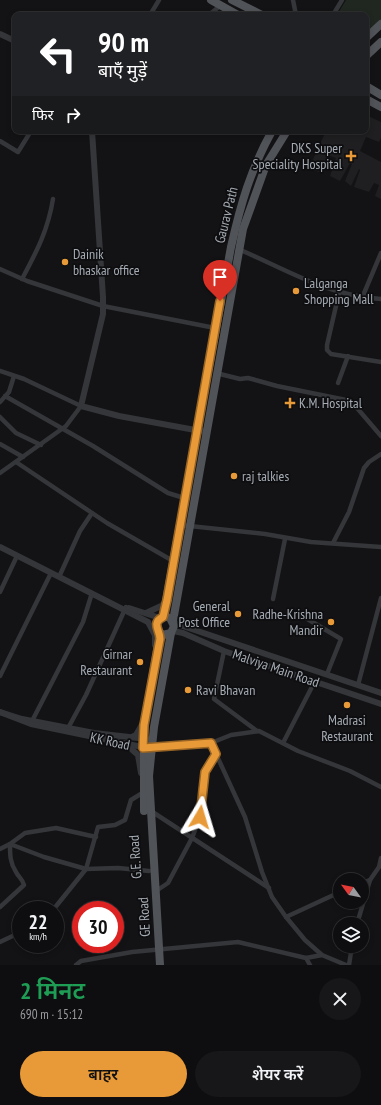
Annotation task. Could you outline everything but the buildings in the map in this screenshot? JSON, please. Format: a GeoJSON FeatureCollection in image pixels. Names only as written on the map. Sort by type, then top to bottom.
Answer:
{"type":"FeatureCollection","features":[{"type":"Feature","properties":{"kind":"main road"},"geometry":{"type":"LineString","coordinates":[[211,0],[233,12]]}},
{"type":"Feature","properties":{"kind":"main road"},"geometry":{"type":"LineString","coordinates":[[232,0],[256,12]]}},
{"type":"Feature","properties":{"kind":"main road"},"geometry":{"type":"LineString","coordinates":[[369,35],[381,24]]}},
{"type":"Feature","properties":{"kind":"main road"},"geometry":{"type":"LineString","coordinates":[[369,53],[381,42]]}},
{"type":"Feature","properties":{"kind":"main road"},"geometry":{"type":"LineString","coordinates":[[369,88],[381,95]]}},
{"type":"Feature","properties":{"kind":"main road"},"geometry":{"type":"LineString","coordinates":[[369,101],[381,107]]}},
{"type":"Feature","properties":{"kind":"main road","name":"Gaurav Path"},"geometry":{"type":"LineString","coordinates":[[161,617],[167,600],[215,328],[235,248],[242,198],[257,159],[270,134]]}},
{"type":"Feature","properties":{"kind":"main road"},"geometry":{"type":"LineString","coordinates":[[149,744],[173,627],[216,373],[235,248],[266,165],[285,134]]}},
{"type":"Feature","properties":{"kind":"main road"},"geometry":{"type":"LineString","coordinates":[[149,744],[146,715],[160,633],[156,625],[161,617],[169,617],[173,627]]}},
{"type":"Feature","properties":{"kind":"main road"},"geometry":{"type":"LineString","coordinates":[[160,633],[165,635],[173,627]]}},
{"type":"Feature","properties":{"kind":"main road","name":"G.E. Road"},"geometry":{"type":"LineString","coordinates":[[149,744],[143,783],[146,792],[149,871],[157,950],[155,965]]}},
{"type":"Feature","properties":{"kind":"main road","name":"GE Road"},"geometry":{"type":"LineString","coordinates":[[149,744],[146,792],[150,810],[156,891],[157,950],[160,965]]}},
{"type":"Feature","properties":{"kind":"street"},"geometry":{"type":"LineString","coordinates":[[152,12],[159,0]]}},
{"type":"Feature","properties":{"kind":"street"},"geometry":{"type":"LineString","coordinates":[[293,0],[295,12]]}},
{"type":"Feature","properties":{"kind":"street"},"geometry":{"type":"LineString","coordinates":[[335,12],[342,0]]}},
{"type":"Feature","properties":{"kind":"street"},"geometry":{"type":"LineString","coordinates":[[213,12],[221,5]]}},
{"type":"Feature","properties":{"kind":"street"},"geometry":{"type":"LineString","coordinates":[[0,34],[12,40]]}},
{"type":"Feature","properties":{"kind":"street"},"geometry":{"type":"LineString","coordinates":[[0,142],[18,152],[29,134]]}},
{"type":"Feature","properties":{"kind":"street"},"geometry":{"type":"LineString","coordinates":[[0,473],[63,428],[81,406],[103,306],[92,134]]}},
{"type":"Feature","properties":{"kind":"street"},"geometry":{"type":"LineString","coordinates":[[22,279],[41,245],[49,220],[53,199]]}},
{"type":"Feature","properties":{"kind":"street"},"geometry":{"type":"LineString","coordinates":[[235,248],[312,283],[339,293],[362,298],[381,299]]}},
{"type":"Feature","properties":{"kind":"street"},"geometry":{"type":"LineString","coordinates":[[362,298],[381,253]]}},
{"type":"Feature","properties":{"kind":"street"},"geometry":{"type":"LineString","coordinates":[[0,269],[22,279],[103,306],[215,328]]}},
{"type":"Feature","properties":{"kind":"street"},"geometry":{"type":"LineString","coordinates":[[339,293],[327,350],[331,354],[381,362]]}},
{"type":"Feature","properties":{"kind":"street"},"geometry":{"type":"LineString","coordinates":[[338,383],[348,356]]}},
{"type":"Feature","properties":{"kind":"street"},"geometry":{"type":"LineString","coordinates":[[0,371],[56,393],[81,406],[120,416],[206,432]]}},
{"type":"Feature","properties":{"kind":"street"},"geometry":{"type":"LineString","coordinates":[[216,373],[240,379],[248,378],[277,386],[351,401],[381,436]]}},
{"type":"Feature","properties":{"kind":"street"},"geometry":{"type":"LineString","coordinates":[[0,402],[9,392],[14,376]]}},
{"type":"Feature","properties":{"kind":"street"},"geometry":{"type":"LineString","coordinates":[[5,396],[63,428],[168,493],[184,498]]}},
{"type":"Feature","properties":{"kind":"street"},"geometry":{"type":"LineString","coordinates":[[0,417],[16,432],[41,445]]}},
{"type":"Feature","properties":{"kind":"street"},"geometry":{"type":"LineString","coordinates":[[0,444],[23,458]]}},
{"type":"Feature","properties":{"kind":"street"},"geometry":{"type":"LineString","coordinates":[[333,543],[349,512],[364,468],[369,462],[381,454]]}},
{"type":"Feature","properties":{"kind":"street"},"geometry":{"type":"LineString","coordinates":[[16,462],[92,514],[174,561]]}},
{"type":"Feature","properties":{"kind":"street"},"geometry":{"type":"LineString","coordinates":[[59,577],[80,531],[92,514]]}},
{"type":"Feature","properties":{"kind":"street"},"geometry":{"type":"LineString","coordinates":[[180,524],[265,534],[285,538],[381,547]]}},
{"type":"Feature","properties":{"kind":"street"},"geometry":{"type":"LineString","coordinates":[[272,599],[285,538]]}},
{"type":"Feature","properties":{"kind":"street"},"geometry":{"type":"LineString","coordinates":[[0,547],[148,622],[155,635],[153,664],[154,672]]}},
{"type":"Feature","properties":{"kind":"street"},"geometry":{"type":"LineString","coordinates":[[0,592],[16,556]]}},
{"type":"Feature","properties":{"kind":"street"},"geometry":{"type":"LineString","coordinates":[[0,676],[51,573]]}},
{"type":"Feature","properties":{"kind":"street"},"geometry":{"type":"LineString","coordinates":[[32,722],[83,622],[92,593]]}},
{"type":"Feature","properties":{"kind":"street"},"geometry":{"type":"LineString","coordinates":[[358,684],[381,598]]}},
{"type":"Feature","properties":{"kind":"street"},"geometry":{"type":"LineString","coordinates":[[146,613],[161,606],[167,600]]}},
{"type":"Feature","properties":{"kind":"street"},"geometry":{"type":"LineString","coordinates":[[125,609],[161,617]]}},
{"type":"Feature","properties":{"kind":"street"},"geometry":{"type":"LineString","coordinates":[[67,729],[86,695],[125,609]]}},
{"type":"Feature","properties":{"kind":"street"},"geometry":{"type":"LineString","coordinates":[[304,617],[341,639],[327,674]]}},
{"type":"Feature","properties":{"kind":"street","name":"Malviya Main Road"},"geometry":{"type":"LineString","coordinates":[[173,627],[197,632],[381,692]]}},
{"type":"Feature","properties":{"kind":"street","name":"Malviya Main Road"},"geometry":{"type":"LineString","coordinates":[[173,627],[183,633],[224,650],[381,704]]}},
{"type":"Feature","properties":{"kind":"street"},"geometry":{"type":"LineString","coordinates":[[224,650],[214,699],[257,731],[350,771],[381,787]]}},
{"type":"Feature","properties":{"kind":"street"},"geometry":{"type":"LineString","coordinates":[[283,743],[315,681]]}},
{"type":"Feature","properties":{"kind":"street","name":"KK Road"},"geometry":{"type":"LineString","coordinates":[[0,712],[32,722],[67,729],[132,737],[149,744]]}},
{"type":"Feature","properties":{"kind":"street"},"geometry":{"type":"LineString","coordinates":[[132,737],[136,735],[146,715]]}},
{"type":"Feature","properties":{"kind":"street","name":"KK Road"},"geometry":{"type":"LineString","coordinates":[[67,729],[126,744],[149,744]]}},
{"type":"Feature","properties":{"kind":"street"},"geometry":{"type":"LineString","coordinates":[[149,744],[211,743],[231,736],[257,731]]}},
{"type":"Feature","properties":{"kind":"street"},"geometry":{"type":"LineString","coordinates":[[211,743],[245,817],[262,872],[269,889],[286,917],[305,940],[322,955],[348,965],[351,953]]}},
{"type":"Feature","properties":{"kind":"street"},"geometry":{"type":"LineString","coordinates":[[126,744],[138,755],[143,783]]}},
{"type":"Feature","properties":{"kind":"street"},"geometry":{"type":"LineString","coordinates":[[156,891],[168,883],[192,838],[200,817],[205,772],[216,754]]}},
{"type":"Feature","properties":{"kind":"street"},"geometry":{"type":"LineString","coordinates":[[60,901],[86,869],[98,827],[115,825],[125,820],[131,800],[146,792]]}},
{"type":"Feature","properties":{"kind":"street"},"geometry":{"type":"LineString","coordinates":[[150,810],[269,889]]}},
{"type":"Feature","properties":{"kind":"street"},"geometry":{"type":"LineString","coordinates":[[0,849],[25,833],[56,828],[96,837]]}},
{"type":"Feature","properties":{"kind":"street"},"geometry":{"type":"LineString","coordinates":[[10,844],[44,858],[86,869],[118,868],[149,871]]}},
{"type":"Feature","properties":{"kind":"street"},"geometry":{"type":"LineString","coordinates":[[0,907],[24,885],[23,879],[17,874],[10,862],[10,844]]}},
{"type":"Feature","properties":{"kind":"street"},"geometry":{"type":"LineString","coordinates":[[359,917],[370,880],[379,867],[381,858]]}},
{"type":"Feature","properties":{"kind":"street"},"geometry":{"type":"LineString","coordinates":[[286,917],[333,895]]}},
{"type":"Feature","properties":{"kind":"street"},"geometry":{"type":"LineString","coordinates":[[0,942],[12,936]]}},
{"type":"Feature","properties":{"kind":"street"},"geometry":{"type":"LineString","coordinates":[[76,965],[81,961],[157,950],[238,942],[306,958],[322,955]]}},
{"type":"Feature","properties":{"kind":"street"},"geometry":{"type":"LineString","coordinates":[[306,958],[310,965]]}},
{"type":"Feature","properties":{"kind":"shaded area"},"geometry":{"type":"Polygon","coordinates":[[[346,0],[381,0],[381,20],[369,31],[369,12],[339,12],[346,0]]]}},
{"type":"Feature","properties":{"kind":"shaded area","name":"DKS Super Speciality Hospital"},"geometry":{"type":"Polygon","coordinates":[[[369,116],[381,122],[381,138],[379,142],[366,137],[360,151],[381,162],[381,199],[375,196],[379,185],[374,183],[369,192],[354,187],[360,170],[359,169],[351,186],[345,181],[352,164],[350,163],[340,181],[330,176],[336,158],[328,155],[321,173],[309,168],[325,134],[369,134],[369,116]]]}},
{"type":"Feature","properties":{"kind":"place","name":"DKS Super Speciality Hospital"},"geometry":{"type":"Point","coordinates":[351,156]}},
{"type":"Feature","properties":{"kind":"place","name":"Dainik bhaskar office"},"geometry":{"type":"Point","coordinates":[65,262]}},
{"type":"Feature","properties":{"kind":"place","name":"Lalganga Shopping Mall"},"geometry":{"type":"Point","coordinates":[296,291]}},
{"type":"Feature","properties":{"kind":"place","name":"K.M. Hospital"},"geometry":{"type":"Point","coordinates":[290,403]}},
{"type":"Feature","properties":{"kind":"place","name":"raj talkies"},"geometry":{"type":"Point","coordinates":[234,476]}},
{"type":"Feature","properties":{"kind":"place","name":"General Post Office"},"geometry":{"type":"Point","coordinates":[238,614]}},
{"type":"Feature","properties":{"kind":"place","name":"Radhe-Krishna Mandir"},"geometry":{"type":"Point","coordinates":[331,622]}},
{"type":"Feature","properties":{"kind":"place","name":"Girnar Restaurant"},"geometry":{"type":"Point","coordinates":[140,662]}},
{"type":"Feature","properties":{"kind":"place","name":"Ravi Bhavan"},"geometry":{"type":"Point","coordinates":[188,690]}},
{"type":"Feature","properties":{"kind":"place","name":"Madrasi Restaurant"},"geometry":{"type":"Point","coordinates":[347,705]}},
{"type":"Feature","properties":{"kind":"route"},"geometry":{"type":"LineString","coordinates":[[200,817],[205,772],[216,754],[211,743],[143,748],[144,725],[160,639],[160,633],[156,628],[156,622],[163,617],[167,600],[220,301]]}}]}
